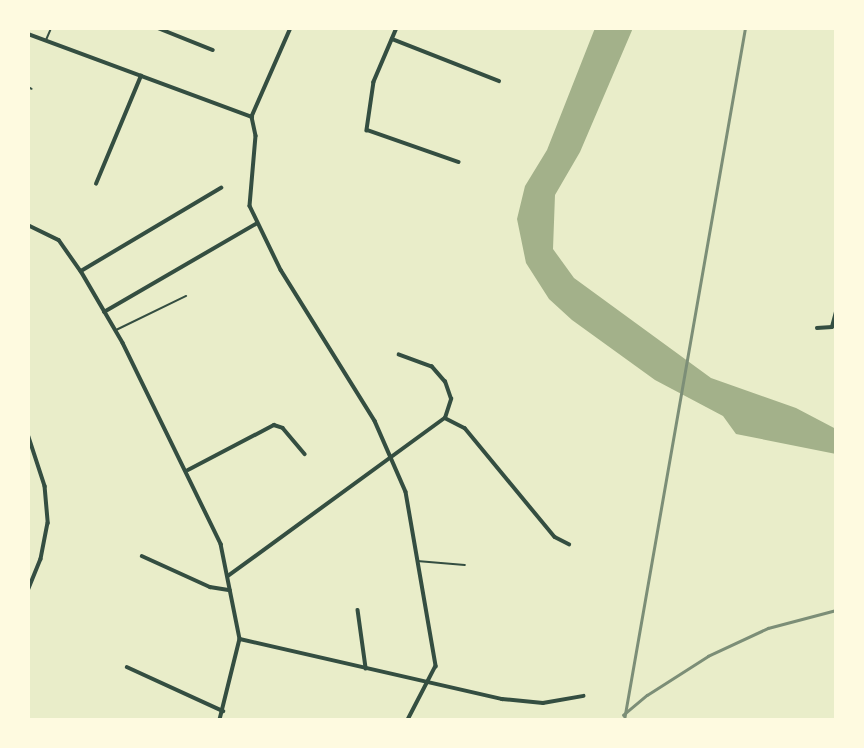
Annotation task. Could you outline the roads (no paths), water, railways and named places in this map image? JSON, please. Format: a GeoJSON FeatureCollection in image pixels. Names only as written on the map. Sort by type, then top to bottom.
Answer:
{"type":"FeatureCollection","features":[{"type":"Feature","properties":{"kind":"street"},"geometry":{"type":"LineString","coordinates":[[158,28],[213,50]]}},
{"type":"Feature","properties":{"kind":"street"},"geometry":{"type":"LineString","coordinates":[[291,28],[252,117],[256,136],[250,196],[256,224],[375,421],[406,492],[416,561],[436,659],[431,680],[408,720]]}},
{"type":"Feature","properties":{"kind":"street"},"geometry":{"type":"LineString","coordinates":[[397,28],[369,99],[367,130],[459,162]]}},
{"type":"Feature","properties":{"kind":"street"},"geometry":{"type":"LineString","coordinates":[[28,34],[252,117]]}},
{"type":"Feature","properties":{"kind":"street"},"geometry":{"type":"LineString","coordinates":[[392,39],[499,81]]}},
{"type":"Feature","properties":{"kind":"street"},"geometry":{"type":"LineString","coordinates":[[96,184],[141,76]]}},
{"type":"Feature","properties":{"kind":"street"},"geometry":{"type":"LineString","coordinates":[[81,271],[221,188]]}},
{"type":"Feature","properties":{"kind":"street"},"geometry":{"type":"LineString","coordinates":[[104,312],[256,224]]}},
{"type":"Feature","properties":{"kind":"street"},"geometry":{"type":"LineString","coordinates":[[28,225],[59,240],[81,271],[188,470],[221,544],[240,639],[220,720]]}},
{"type":"Feature","properties":{"kind":"street"},"geometry":{"type":"LineString","coordinates":[[817,328],[832,327],[836,312]]}},
{"type":"Feature","properties":{"kind":"street"},"geometry":{"type":"LineString","coordinates":[[228,576],[445,418],[451,399],[445,382],[432,367],[399,355]]}},
{"type":"Feature","properties":{"kind":"street"},"geometry":{"type":"LineString","coordinates":[[445,418],[466,428],[555,537],[569,544]]}},
{"type":"Feature","properties":{"kind":"street"},"geometry":{"type":"LineString","coordinates":[[188,470],[274,425],[283,428],[305,454]]}},
{"type":"Feature","properties":{"kind":"street"},"geometry":{"type":"LineString","coordinates":[[28,434],[45,486],[48,523],[28,592]]}},
{"type":"Feature","properties":{"kind":"street"},"geometry":{"type":"LineString","coordinates":[[142,556],[210,587],[230,590]]}},
{"type":"Feature","properties":{"kind":"street"},"geometry":{"type":"LineString","coordinates":[[358,610],[366,668]]}},
{"type":"Feature","properties":{"kind":"street"},"geometry":{"type":"LineString","coordinates":[[240,639],[521,702],[583,696]]}},
{"type":"Feature","properties":{"kind":"street"},"geometry":{"type":"LineString","coordinates":[[127,667],[223,711]]}},
{"type":"Feature","properties":{"kind":"lane"},"geometry":{"type":"LineString","coordinates":[[46,41],[51,28]]}},
{"type":"Feature","properties":{"kind":"lane"},"geometry":{"type":"LineString","coordinates":[[28,87],[32,89]]}},
{"type":"Feature","properties":{"kind":"lane"},"geometry":{"type":"LineString","coordinates":[[115,331],[186,296]]}},
{"type":"Feature","properties":{"kind":"lane"},"geometry":{"type":"LineString","coordinates":[[416,561],[465,565]]}},
{"type":"Feature","properties":{"kind":"railway"},"geometry":{"type":"LineString","coordinates":[[624,720],[745,28]]}},
{"type":"Feature","properties":{"kind":"railway"},"geometry":{"type":"LineString","coordinates":[[623,715],[647,695],[708,656],[768,628],[836,610]]}}]}
